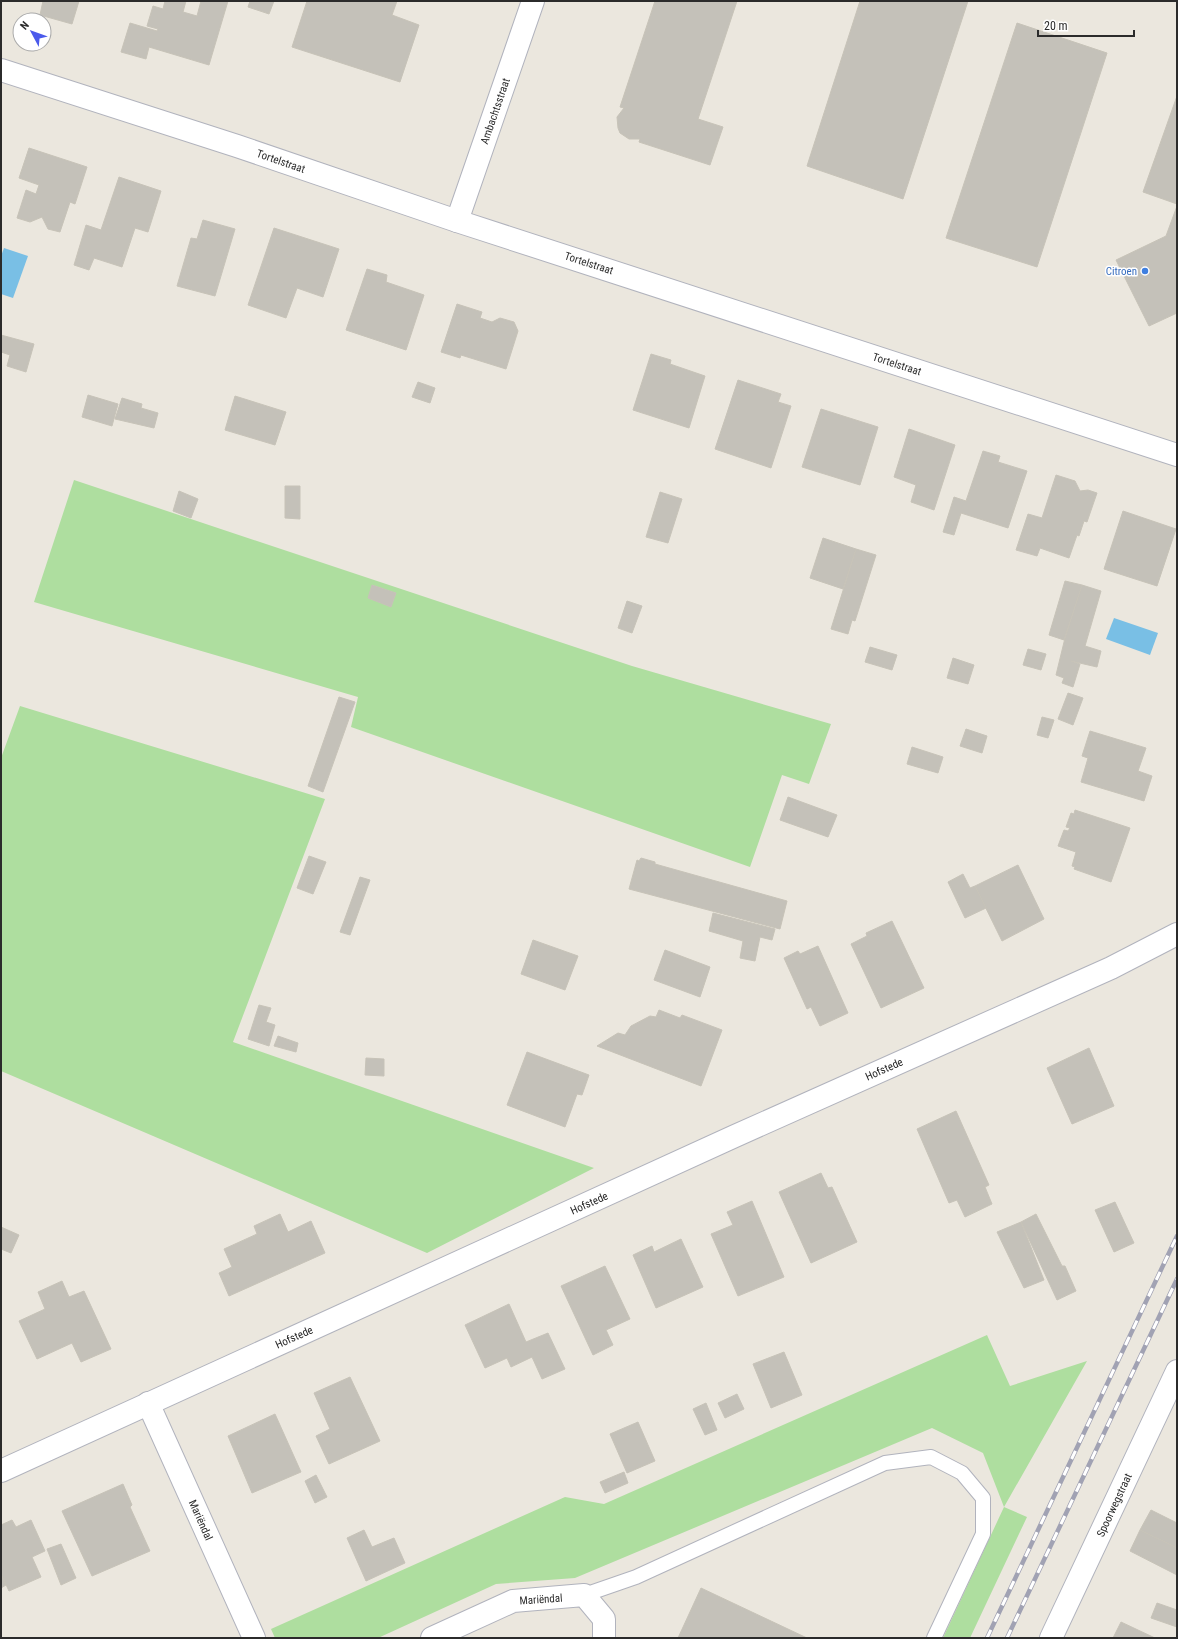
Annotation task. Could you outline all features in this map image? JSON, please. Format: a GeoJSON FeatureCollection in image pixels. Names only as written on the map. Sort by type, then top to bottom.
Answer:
{"type":"FeatureCollection","features":[{"type":"Feature","properties":{"kind":"street","name":"Ambachtsstraat"},"geometry":{"type":"LineString","coordinates":[[457,221],[533,1]]}},
{"type":"Feature","properties":{"kind":"street","name":"Tortelstraat"},"geometry":{"type":"LineString","coordinates":[[1,70],[237,146],[457,221],[1177,455]]}},
{"type":"Feature","properties":{"kind":"street","name":"Hofstede"},"geometry":{"type":"LineString","coordinates":[[1,1471],[735,1136],[1111,968],[1177,934]]}},
{"type":"Feature","properties":{"kind":"street","name":"Spoorwegstraat"},"geometry":{"type":"LineString","coordinates":[[1050,1638],[1177,1371]]}},
{"type":"Feature","properties":{"kind":"street","name":"Mariëndal"},"geometry":{"type":"LineString","coordinates":[[148,1403],[254,1638]]}},
{"type":"Feature","properties":{"kind":"street","name":"Mariëndal"},"geometry":{"type":"LineString","coordinates":[[432,1638],[513,1601],[584,1595]]}},
{"type":"Feature","properties":{"kind":"street"},"geometry":{"type":"LineString","coordinates":[[584,1595],[604,1620],[604,1638]]}},
{"type":"Feature","properties":{"kind":"lane"},"geometry":{"type":"LineString","coordinates":[[584,1595],[636,1577],[885,1463],[931,1457],[962,1473],[983,1498],[983,1534],[934,1638]]}},
{"type":"Feature","properties":{"kind":"green space"},"geometry":{"type":"Polygon","coordinates":[[[74,480],[632,666],[831,724],[809,784],[782,775],[750,867],[351,727],[358,697],[34,602],[74,480]]]}},
{"type":"Feature","properties":{"kind":"green space"},"geometry":{"type":"Polygon","coordinates":[[[20,706],[325,799],[233,1042],[594,1168],[427,1253],[1,1071],[1,758],[20,706]]]}},
{"type":"Feature","properties":{"kind":"green space"},"geometry":{"type":"Polygon","coordinates":[[[987,1335],[1010,1386],[1087,1361],[1004,1507],[983,1453],[932,1428],[575,1578],[496,1584],[378,1638],[275,1638],[271,1629],[565,1497],[604,1504],[987,1335]]]}},
{"type":"Feature","properties":{"kind":"green space"},"geometry":{"type":"Polygon","coordinates":[[[1004,1507],[1027,1517],[970,1638],[943,1638],[1004,1507]]]}},
{"type":"Feature","properties":{"kind":"water"},"geometry":{"type":"Polygon","coordinates":[[[4,248],[28,256],[13,298],[1,294],[1,256],[4,248]]]}},
{"type":"Feature","properties":{"kind":"water"},"geometry":{"type":"Polygon","coordinates":[[[1114,618],[1158,633],[1150,655],[1106,639],[1114,618]]]}},
{"type":"Feature","properties":{"kind":"building"},"geometry":{"type":"Polygon","coordinates":[[[43,1],[79,1],[72,24],[52,18],[52,12],[41,12],[43,1]]]}},
{"type":"Feature","properties":{"kind":"building"},"geometry":{"type":"Polygon","coordinates":[[[165,1],[186,1],[183,12],[197,16],[201,1],[228,1],[209,65],[149,47],[146,59],[121,52],[130,23],[157,31],[158,29],[147,26],[153,6],[163,9],[165,1]]]}},
{"type":"Feature","properties":{"kind":"building"},"geometry":{"type":"Polygon","coordinates":[[[250,1],[274,1],[269,14],[248,7],[250,1]]]}},
{"type":"Feature","properties":{"kind":"building"},"geometry":{"type":"Polygon","coordinates":[[[307,1],[397,1],[392,15],[419,25],[400,82],[292,47],[307,1]]]}},
{"type":"Feature","properties":{"kind":"building"},"geometry":{"type":"Polygon","coordinates":[[[655,1],[737,1],[698,119],[723,127],[710,165],[639,142],[640,139],[629,139],[620,133],[618,128],[617,117],[624,108],[620,107],[655,1]]]}},
{"type":"Feature","properties":{"kind":"building"},"geometry":{"type":"Polygon","coordinates":[[[860,1],[968,1],[903,199],[807,166],[860,1]]]}},
{"type":"Feature","properties":{"kind":"building"},"geometry":{"type":"Polygon","coordinates":[[[1017,23],[1107,53],[1037,267],[946,238],[1017,23]]]}},
{"type":"Feature","properties":{"kind":"building"},"geometry":{"type":"Polygon","coordinates":[[[1177,96],[1177,204],[1143,192],[1177,96]]]}},
{"type":"Feature","properties":{"kind":"building"},"geometry":{"type":"Polygon","coordinates":[[[29,148],[87,167],[75,204],[70,202],[60,232],[48,229],[42,217],[30,222],[17,218],[26,190],[36,194],[39,185],[19,178],[29,148]]]}},
{"type":"Feature","properties":{"kind":"building"},"geometry":{"type":"Polygon","coordinates":[[[119,177],[161,191],[148,232],[135,228],[122,267],[94,258],[89,270],[74,265],[86,225],[101,230],[119,177]]]}},
{"type":"Feature","properties":{"kind":"building"},"geometry":{"type":"Polygon","coordinates":[[[1177,206],[1177,313],[1149,326],[1116,260],[1166,236],[1177,206]]]}},
{"type":"Feature","properties":{"kind":"building"},"geometry":{"type":"Polygon","coordinates":[[[203,220],[235,229],[215,296],[177,286],[191,238],[197,239],[203,220]]]}},
{"type":"Feature","properties":{"kind":"building"},"geometry":{"type":"Polygon","coordinates":[[[274,228],[339,249],[323,297],[297,288],[286,318],[248,305],[274,228]]]}},
{"type":"Feature","properties":{"kind":"building"},"geometry":{"type":"Polygon","coordinates":[[[367,269],[387,275],[386,282],[424,295],[406,350],[346,330],[367,269]]]}},
{"type":"Feature","properties":{"kind":"building"},"geometry":{"type":"Polygon","coordinates":[[[457,304],[482,312],[480,318],[492,322],[500,318],[514,322],[518,331],[506,369],[461,355],[460,358],[441,352],[457,304]]]}},
{"type":"Feature","properties":{"kind":"building"},"geometry":{"type":"Polygon","coordinates":[[[1,335],[34,344],[26,372],[7,366],[10,355],[1,352],[1,335]]]}},
{"type":"Feature","properties":{"kind":"building"},"geometry":{"type":"Polygon","coordinates":[[[651,354],[671,360],[670,364],[705,376],[689,428],[633,410],[651,354]]]}},
{"type":"Feature","properties":{"kind":"building"},"geometry":{"type":"Polygon","coordinates":[[[738,380],[781,394],[778,402],[791,406],[771,468],[715,449],[738,380]]]}},
{"type":"Feature","properties":{"kind":"building"},"geometry":{"type":"Polygon","coordinates":[[[418,382],[435,388],[430,403],[412,397],[418,382]]]}},
{"type":"Feature","properties":{"kind":"building"},"geometry":{"type":"Polygon","coordinates":[[[88,395],[118,404],[112,426],[82,417],[88,395]]]}},
{"type":"Feature","properties":{"kind":"building"},"geometry":{"type":"Polygon","coordinates":[[[235,396],[286,412],[275,445],[225,430],[235,396]]]}},
{"type":"Feature","properties":{"kind":"building"},"geometry":{"type":"Polygon","coordinates":[[[122,398],[142,404],[141,408],[158,413],[154,428],[115,419],[122,398]]]}},
{"type":"Feature","properties":{"kind":"building"},"geometry":{"type":"Polygon","coordinates":[[[821,409],[878,427],[860,485],[802,467],[821,409]]]}},
{"type":"Feature","properties":{"kind":"building"},"geometry":{"type":"Polygon","coordinates":[[[909,429],[955,445],[934,510],[911,502],[916,485],[894,477],[909,429]]]}},
{"type":"Feature","properties":{"kind":"building"},"geometry":{"type":"Polygon","coordinates":[[[983,451],[1000,456],[998,462],[1027,471],[1008,528],[961,513],[954,535],[943,532],[954,497],[966,501],[983,451]]]}},
{"type":"Feature","properties":{"kind":"building"},"geometry":{"type":"Polygon","coordinates":[[[1056,475],[1075,481],[1080,491],[1088,490],[1097,493],[1087,522],[1084,521],[1079,536],[1077,535],[1069,558],[1040,548],[1037,556],[1016,550],[1028,514],[1042,518],[1056,475]]]}},
{"type":"Feature","properties":{"kind":"building"},"geometry":{"type":"Polygon","coordinates":[[[285,486],[300,486],[300,519],[285,518],[285,486]]]}},
{"type":"Feature","properties":{"kind":"building"},"geometry":{"type":"Polygon","coordinates":[[[179,491],[198,499],[191,518],[173,511],[179,491]]]}},
{"type":"Feature","properties":{"kind":"building"},"geometry":{"type":"Polygon","coordinates":[[[660,492],[682,499],[668,543],[646,537],[660,492]]]}},
{"type":"Feature","properties":{"kind":"building"},"geometry":{"type":"Polygon","coordinates":[[[1123,511],[1176,529],[1157,586],[1104,569],[1123,511]]]}},
{"type":"Feature","properties":{"kind":"building"},"geometry":{"type":"Polygon","coordinates":[[[823,538],[856,549],[843,589],[810,578],[823,538]]]}},
{"type":"Feature","properties":{"kind":"building"},"geometry":{"type":"Polygon","coordinates":[[[856,549],[876,555],[855,621],[852,620],[848,634],[831,629],[856,549]]]}},
{"type":"Feature","properties":{"kind":"building"},"geometry":{"type":"Polygon","coordinates":[[[1065,581],[1082,585],[1064,640],[1049,635],[1065,581]]]}},
{"type":"Feature","properties":{"kind":"building"},"geometry":{"type":"Polygon","coordinates":[[[372,585],[396,593],[391,607],[368,598],[372,585]]]}},
{"type":"Feature","properties":{"kind":"building"},"geometry":{"type":"Polygon","coordinates":[[[1082,585],[1101,591],[1085,646],[1101,651],[1097,667],[1071,661],[1080,664],[1073,687],[1062,683],[1064,678],[1056,675],[1065,638],[1082,585]]]}},
{"type":"Feature","properties":{"kind":"building"},"geometry":{"type":"Polygon","coordinates":[[[627,601],[642,606],[632,633],[618,628],[627,601]]]}},
{"type":"Feature","properties":{"kind":"building"},"geometry":{"type":"Polygon","coordinates":[[[870,647],[897,655],[892,670],[865,662],[870,647]]]}},
{"type":"Feature","properties":{"kind":"building"},"geometry":{"type":"Polygon","coordinates":[[[1028,649],[1046,654],[1041,670],[1023,665],[1028,649]]]}},
{"type":"Feature","properties":{"kind":"building"},"geometry":{"type":"Polygon","coordinates":[[[953,658],[974,665],[968,684],[947,678],[953,658]]]}},
{"type":"Feature","properties":{"kind":"building"},"geometry":{"type":"Polygon","coordinates":[[[1068,693],[1083,698],[1073,725],[1058,719],[1068,693]]]}},
{"type":"Feature","properties":{"kind":"building"},"geometry":{"type":"Polygon","coordinates":[[[339,697],[355,702],[323,792],[308,786],[339,697]]]}},
{"type":"Feature","properties":{"kind":"building"},"geometry":{"type":"Polygon","coordinates":[[[1042,717],[1054,720],[1048,738],[1037,735],[1042,717]]]}},
{"type":"Feature","properties":{"kind":"building"},"geometry":{"type":"Polygon","coordinates":[[[966,729],[987,736],[982,753],[960,746],[966,729]]]}},
{"type":"Feature","properties":{"kind":"building"},"geometry":{"type":"Polygon","coordinates":[[[1090,731],[1146,748],[1138,771],[1152,776],[1144,801],[1081,782],[1088,758],[1082,756],[1090,731]]]}},
{"type":"Feature","properties":{"kind":"building"},"geometry":{"type":"Polygon","coordinates":[[[912,747],[943,757],[938,773],[907,764],[912,747]]]}},
{"type":"Feature","properties":{"kind":"building"},"geometry":{"type":"Polygon","coordinates":[[[788,797],[837,815],[828,837],[780,820],[788,797]]]}},
{"type":"Feature","properties":{"kind":"building"},"geometry":{"type":"Polygon","coordinates":[[[1075,810],[1130,828],[1111,882],[1074,869],[1075,867],[1072,866],[1076,852],[1058,846],[1064,830],[1068,831],[1070,828],[1066,827],[1071,813],[1074,814],[1075,810]]]}},
{"type":"Feature","properties":{"kind":"building"},"geometry":{"type":"Polygon","coordinates":[[[309,856],[326,862],[313,894],[297,888],[309,856]]]}},
{"type":"Feature","properties":{"kind":"building"},"geometry":{"type":"Polygon","coordinates":[[[641,858],[655,862],[655,864],[787,901],[780,929],[629,889],[637,860],[639,861],[641,858]]]}},
{"type":"Feature","properties":{"kind":"building"},"geometry":{"type":"Polygon","coordinates":[[[1018,865],[1044,919],[1002,941],[975,886],[1018,865]]]}},
{"type":"Feature","properties":{"kind":"building"},"geometry":{"type":"Polygon","coordinates":[[[963,874],[970,888],[975,886],[986,908],[965,918],[948,882],[963,874]]]}},
{"type":"Feature","properties":{"kind":"building"},"geometry":{"type":"Polygon","coordinates":[[[360,877],[370,880],[350,935],[340,932],[360,877]]]}},
{"type":"Feature","properties":{"kind":"building"},"geometry":{"type":"Polygon","coordinates":[[[713,913],[775,929],[772,940],[760,937],[755,961],[740,958],[743,941],[709,931],[713,913]]]}},
{"type":"Feature","properties":{"kind":"building"},"geometry":{"type":"Polygon","coordinates":[[[892,921],[924,988],[881,1008],[851,944],[867,936],[866,933],[892,921]]]}},
{"type":"Feature","properties":{"kind":"building"},"geometry":{"type":"Polygon","coordinates":[[[533,940],[578,956],[565,990],[521,974],[533,940]]]}},
{"type":"Feature","properties":{"kind":"building"},"geometry":{"type":"Polygon","coordinates":[[[818,946],[848,1013],[820,1026],[811,1007],[807,1009],[784,958],[798,951],[800,954],[818,946]]]}},
{"type":"Feature","properties":{"kind":"building"},"geometry":{"type":"Polygon","coordinates":[[[665,950],[710,967],[700,997],[654,980],[665,950]]]}},
{"type":"Feature","properties":{"kind":"building"},"geometry":{"type":"Polygon","coordinates":[[[259,1005],[271,1008],[266,1022],[275,1025],[269,1046],[248,1039],[259,1005]]]}},
{"type":"Feature","properties":{"kind":"building"},"geometry":{"type":"Polygon","coordinates":[[[659,1010],[680,1018],[682,1015],[722,1030],[701,1086],[597,1046],[618,1033],[625,1035],[631,1026],[650,1016],[656,1017],[659,1010]]]}},
{"type":"Feature","properties":{"kind":"building"},"geometry":{"type":"Polygon","coordinates":[[[278,1036],[298,1043],[296,1052],[274,1046],[278,1036]]]}},
{"type":"Feature","properties":{"kind":"building"},"geometry":{"type":"Polygon","coordinates":[[[1089,1048],[1114,1106],[1072,1124],[1047,1068],[1089,1048]]]}},
{"type":"Feature","properties":{"kind":"building"},"geometry":{"type":"Polygon","coordinates":[[[527,1052],[589,1075],[582,1095],[577,1094],[565,1127],[507,1105],[527,1052]]]}},
{"type":"Feature","properties":{"kind":"building"},"geometry":{"type":"Polygon","coordinates":[[[366,1058],[384,1059],[384,1076],[365,1075],[366,1058]]]}},
{"type":"Feature","properties":{"kind":"building"},"geometry":{"type":"Polygon","coordinates":[[[956,1111],[989,1185],[985,1187],[992,1204],[965,1217],[957,1200],[949,1203],[917,1129],[956,1111]]]}},
{"type":"Feature","properties":{"kind":"building"},"geometry":{"type":"Polygon","coordinates":[[[821,1173],[828,1188],[832,1187],[857,1242],[811,1263],[779,1192],[821,1173]]]}},
{"type":"Feature","properties":{"kind":"building"},"geometry":{"type":"Polygon","coordinates":[[[752,1201],[784,1277],[738,1296],[711,1234],[733,1225],[727,1212],[752,1201]]]}},
{"type":"Feature","properties":{"kind":"building"},"geometry":{"type":"Polygon","coordinates":[[[1115,1202],[1134,1243],[1114,1252],[1095,1210],[1115,1202]]]}},
{"type":"Feature","properties":{"kind":"building"},"geometry":{"type":"Polygon","coordinates":[[[280,1214],[288,1232],[311,1221],[325,1253],[229,1296],[219,1273],[232,1267],[224,1249],[257,1234],[254,1226],[280,1214]]]}},
{"type":"Feature","properties":{"kind":"building"},"geometry":{"type":"Polygon","coordinates":[[[1036,1214],[1062,1266],[1065,1266],[1076,1291],[1057,1300],[1021,1222],[1036,1214]]]}},
{"type":"Feature","properties":{"kind":"building"},"geometry":{"type":"Polygon","coordinates":[[[1021,1222],[1044,1280],[1024,1288],[997,1232],[1021,1222]]]}},
{"type":"Feature","properties":{"kind":"building"},"geometry":{"type":"Polygon","coordinates":[[[1,1227],[19,1235],[11,1253],[1,1249],[1,1227]]]}},
{"type":"Feature","properties":{"kind":"building"},"geometry":{"type":"Polygon","coordinates":[[[681,1239],[703,1287],[656,1308],[633,1255],[652,1246],[654,1252],[681,1239]]]}},
{"type":"Feature","properties":{"kind":"building"},"geometry":{"type":"Polygon","coordinates":[[[605,1266],[630,1319],[606,1330],[613,1345],[593,1355],[561,1286],[605,1266]]]}},
{"type":"Feature","properties":{"kind":"building"},"geometry":{"type":"Polygon","coordinates":[[[62,1281],[69,1297],[84,1291],[111,1349],[81,1362],[72,1343],[37,1359],[19,1321],[45,1309],[38,1292],[62,1281]]]}},
{"type":"Feature","properties":{"kind":"building"},"geometry":{"type":"Polygon","coordinates":[[[509,1304],[526,1342],[548,1333],[565,1369],[542,1379],[532,1357],[511,1367],[507,1358],[485,1368],[465,1325],[509,1304]]]}},
{"type":"Feature","properties":{"kind":"building"},"geometry":{"type":"Polygon","coordinates":[[[784,1352],[802,1395],[771,1408],[753,1364],[784,1352]]]}},
{"type":"Feature","properties":{"kind":"building"},"geometry":{"type":"Polygon","coordinates":[[[350,1377],[380,1441],[329,1464],[316,1436],[330,1429],[314,1393],[350,1377]]]}},
{"type":"Feature","properties":{"kind":"building"},"geometry":{"type":"Polygon","coordinates":[[[737,1394],[744,1409],[725,1418],[718,1403],[737,1394]]]}},
{"type":"Feature","properties":{"kind":"building"},"geometry":{"type":"Polygon","coordinates":[[[706,1403],[717,1430],[705,1435],[693,1409],[706,1403]]]}},
{"type":"Feature","properties":{"kind":"building"},"geometry":{"type":"Polygon","coordinates":[[[275,1414],[301,1472],[252,1493],[228,1436],[275,1414]]]}},
{"type":"Feature","properties":{"kind":"building"},"geometry":{"type":"Polygon","coordinates":[[[638,1422],[655,1461],[627,1473],[610,1434],[638,1422]]]}},
{"type":"Feature","properties":{"kind":"building"},"geometry":{"type":"Polygon","coordinates":[[[624,1472],[628,1483],[605,1493],[600,1482],[624,1472]]]}},
{"type":"Feature","properties":{"kind":"building"},"geometry":{"type":"Polygon","coordinates":[[[316,1475],[327,1497],[315,1503],[305,1481],[316,1475]]]}},
{"type":"Feature","properties":{"kind":"building"},"geometry":{"type":"Polygon","coordinates":[[[123,1484],[132,1505],[130,1507],[150,1551],[92,1576],[62,1511],[123,1484]]]}},
{"type":"Feature","properties":{"kind":"building"},"geometry":{"type":"Polygon","coordinates":[[[1151,1510],[1177,1523],[1177,1548],[1140,1530],[1151,1510]]]}},
{"type":"Feature","properties":{"kind":"building"},"geometry":{"type":"Polygon","coordinates":[[[12,1520],[16,1527],[31,1520],[45,1551],[32,1557],[41,1577],[9,1591],[1,1574],[1,1525],[12,1520]]]}},
{"type":"Feature","properties":{"kind":"building"},"geometry":{"type":"Polygon","coordinates":[[[364,1530],[372,1547],[394,1538],[405,1563],[366,1581],[347,1538],[364,1530]]]}},
{"type":"Feature","properties":{"kind":"building"},"geometry":{"type":"Polygon","coordinates":[[[1140,1530],[1177,1548],[1177,1575],[1130,1551],[1140,1530]]]}},
{"type":"Feature","properties":{"kind":"building"},"geometry":{"type":"Polygon","coordinates":[[[61,1544],[76,1578],[61,1585],[47,1549],[61,1544]]]}},
{"type":"Feature","properties":{"kind":"building"},"geometry":{"type":"Polygon","coordinates":[[[1,1574],[6,1585],[1,1588],[1,1574]]]}},
{"type":"Feature","properties":{"kind":"building"},"geometry":{"type":"Polygon","coordinates":[[[701,1588],[807,1638],[678,1638],[701,1588]]]}},
{"type":"Feature","properties":{"kind":"building"},"geometry":{"type":"Polygon","coordinates":[[[1157,1603],[1177,1610],[1177,1627],[1151,1618],[1157,1603]]]}},
{"type":"Feature","properties":{"kind":"building"},"geometry":{"type":"Polygon","coordinates":[[[1121,1622],[1155,1638],[1113,1638],[1121,1622]]]}},
{"type":"Feature","properties":{"kind":"railway"},"geometry":{"type":"LineString","coordinates":[[987,1638],[1177,1236]]}},
{"type":"Feature","properties":{"kind":"railway"},"geometry":{"type":"LineString","coordinates":[[1007,1638],[1177,1279]]}},
{"type":"Feature","properties":{"kind":"place","name":"Citroen"},"geometry":{"type":"Point","coordinates":[1145,271]}}]}
